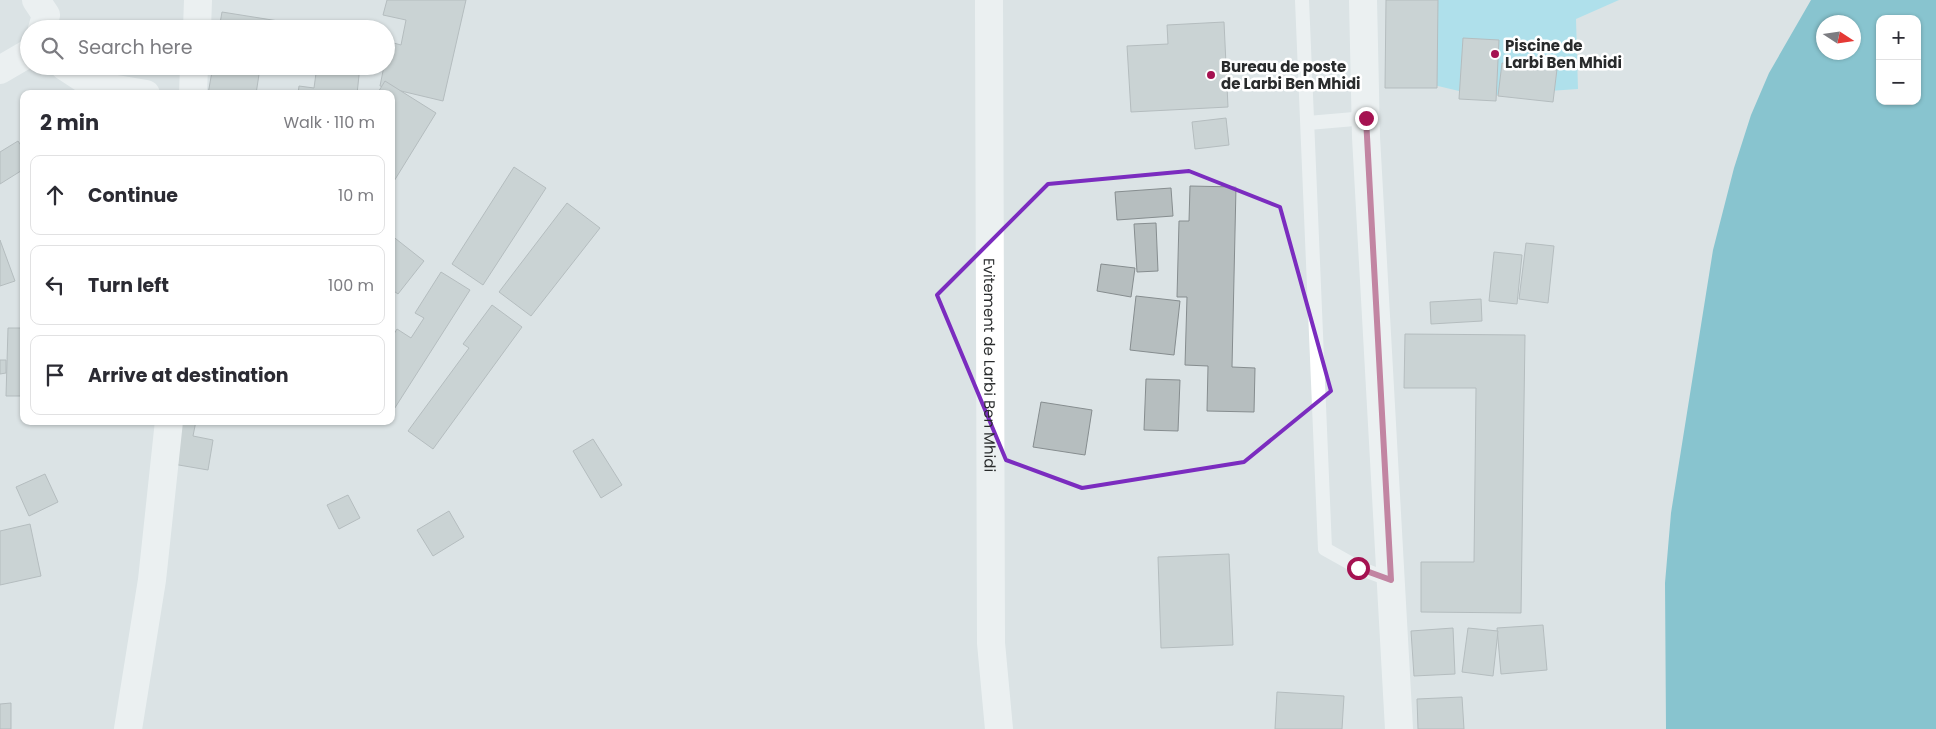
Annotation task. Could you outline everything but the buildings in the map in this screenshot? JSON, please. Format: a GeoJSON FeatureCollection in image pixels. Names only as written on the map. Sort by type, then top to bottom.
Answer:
{"type":"FeatureCollection","features":[{"type":"Feature","properties":{"kind":"street"},"geometry":{"type":"LineString","coordinates":[[36,0],[46,15],[45,20]]}},
{"type":"Feature","properties":{"kind":"street"},"geometry":{"type":"LineString","coordinates":[[197,20],[198,0]]}},
{"type":"Feature","properties":{"kind":"street","name":"Evitement de Larbi Ben Mhidi"},"geometry":{"type":"LineString","coordinates":[[989,0],[991,643],[999,729]]}},
{"type":"Feature","properties":{"kind":"street"},"geometry":{"type":"LineString","coordinates":[[1363,0],[1366,118],[1399,729]]}},
{"type":"Feature","properties":{"kind":"street"},"geometry":{"type":"LineString","coordinates":[[0,70],[20,58]]}},
{"type":"Feature","properties":{"kind":"street"},"geometry":{"type":"LineString","coordinates":[[78,75],[93,85],[122,90]]}},
{"type":"Feature","properties":{"kind":"street"},"geometry":{"type":"LineString","coordinates":[[128,729],[152,580],[169,425]]}},
{"type":"Feature","properties":{"kind":"lane"},"geometry":{"type":"LineString","coordinates":[[1302,0],[1325,549],[1358,568],[1391,580]]}},
{"type":"Feature","properties":{"kind":"lane"},"geometry":{"type":"LineString","coordinates":[[1308,123],[1366,118]]}},
{"type":"Feature","properties":{"kind":"highlighted area"},"geometry":{"type":"Polygon","coordinates":[[[1189,171],[1280,207],[1331,391],[1244,462],[1082,488],[1006,460],[937,295],[1048,184],[1189,171]]]}},
{"type":"Feature","properties":{"kind":"shaded area","name":"Piscine de Larbi Ben Mhidi"},"geometry":{"type":"Polygon","coordinates":[[[1402,0],[1619,0],[1576,19],[1578,89],[1480,96],[1421,82],[1402,0]]]}},
{"type":"Feature","properties":{"kind":"shaded area"},"geometry":{"type":"Polygon","coordinates":[[[1811,0],[1936,0],[1936,729],[1666,729],[1665,583],[1671,513],[1713,250],[1734,168],[1751,115],[1769,73],[1811,0]]]}},
{"type":"Feature","properties":{"kind":"place","name":"Piscine de Larbi Ben Mhidi"},"geometry":{"type":"Point","coordinates":[1495,54]}},
{"type":"Feature","properties":{"kind":"place","name":"Bureau de poste de Larbi Ben Mhidi"},"geometry":{"type":"Point","coordinates":[1211,75]}},
{"type":"Feature","properties":{"kind":"route"},"geometry":{"type":"LineString","coordinates":[[1358,568],[1391,580],[1366,118]]}}]}
